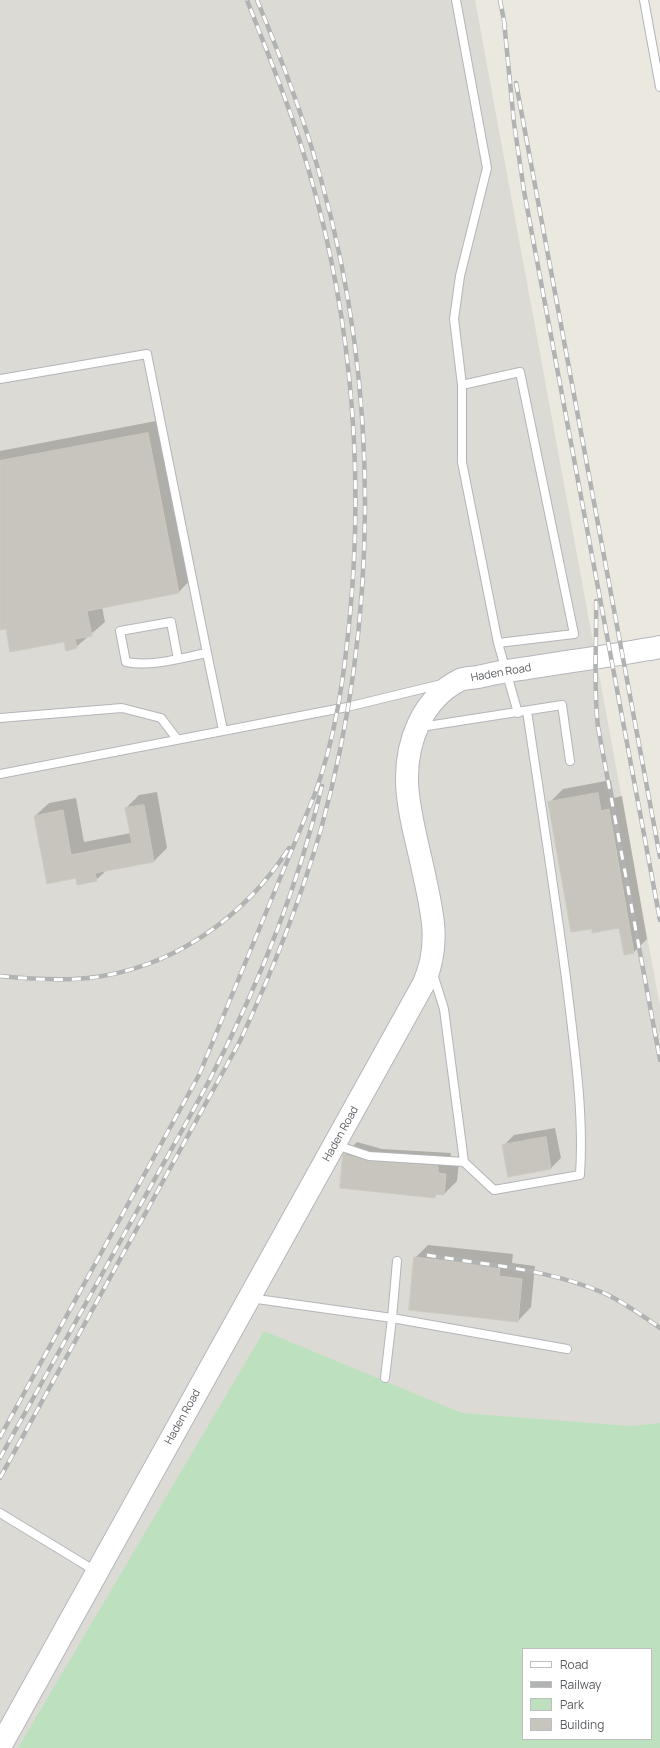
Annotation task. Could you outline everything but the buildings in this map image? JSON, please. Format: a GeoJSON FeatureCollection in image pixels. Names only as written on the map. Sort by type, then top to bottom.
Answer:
{"type":"FeatureCollection","features":[{"type":"Feature","properties":{"kind":"street","name":"Haden Road"},"geometry":{"type":"LineString","coordinates":[[0,1747],[335,1145],[424,983],[431,967],[434,952],[432,914],[409,803],[407,782],[408,762],[417,728],[424,712],[435,698],[461,680],[507,671],[660,647]]}},
{"type":"Feature","properties":{"kind":"lane"},"geometry":{"type":"LineString","coordinates":[[335,1145],[369,1156],[464,1162],[494,1190],[580,1175],[582,1144],[580,1088],[559,918],[522,712],[498,643],[462,462],[462,385],[454,319],[460,276],[486,168],[456,0]]}},
{"type":"Feature","properties":{"kind":"lane"},"geometry":{"type":"LineString","coordinates":[[644,0],[658,68],[660,87]]}},
{"type":"Feature","properties":{"kind":"lane"},"geometry":{"type":"LineString","coordinates":[[0,379],[146,354],[223,730]]}},
{"type":"Feature","properties":{"kind":"lane"},"geometry":{"type":"LineString","coordinates":[[462,385],[520,372],[574,634],[498,643]]}},
{"type":"Feature","properties":{"kind":"lane"},"geometry":{"type":"LineString","coordinates":[[178,659],[171,622],[120,631],[126,662],[140,665],[178,659],[207,653]]}},
{"type":"Feature","properties":{"kind":"lane"},"geometry":{"type":"LineString","coordinates":[[0,774],[347,707],[461,680]]}},
{"type":"Feature","properties":{"kind":"lane"},"geometry":{"type":"LineString","coordinates":[[417,728],[562,705],[570,761]]}},
{"type":"Feature","properties":{"kind":"lane"},"geometry":{"type":"LineString","coordinates":[[0,718],[122,708],[161,718],[177,739]]}},
{"type":"Feature","properties":{"kind":"lane"},"geometry":{"type":"LineString","coordinates":[[431,967],[444,1009],[464,1162]]}},
{"type":"Feature","properties":{"kind":"lane"},"geometry":{"type":"LineString","coordinates":[[385,1378],[392,1318],[396,1261]]}},
{"type":"Feature","properties":{"kind":"lane"},"geometry":{"type":"LineString","coordinates":[[249,1298],[392,1318],[567,1349]]}},
{"type":"Feature","properties":{"kind":"lane"},"geometry":{"type":"LineString","coordinates":[[0,1513],[98,1572]]}},
{"type":"Feature","properties":{"kind":"shaded area"},"geometry":{"type":"Polygon","coordinates":[[[0,0],[475,0],[660,1006],[660,1748],[0,1748],[0,0]]]}},
{"type":"Feature","properties":{"kind":"green space"},"geometry":{"type":"Polygon","coordinates":[[[264,1331],[462,1413],[631,1426],[660,1423],[660,1748],[18,1748],[264,1331]]]}},
{"type":"Feature","properties":{"kind":"railway"},"geometry":{"type":"LineString","coordinates":[[0,1437],[199,1075],[314,796],[328,752],[342,684],[350,615],[354,556],[355,496],[354,436],[349,376],[341,316],[331,257],[317,199],[288,106],[247,0]]}},
{"type":"Feature","properties":{"kind":"railway"},"geometry":{"type":"LineString","coordinates":[[0,1478],[240,1041],[295,910],[321,829],[340,750],[354,669],[362,588],[365,506],[362,424],[354,343],[341,262],[322,183],[292,91],[257,0]]}},
{"type":"Feature","properties":{"kind":"railway"},"geometry":{"type":"LineString","coordinates":[[500,0],[505,26]]}},
{"type":"Feature","properties":{"kind":"railway"},"geometry":{"type":"LineString","coordinates":[[504,21],[514,123],[524,191],[660,920]]}},
{"type":"Feature","properties":{"kind":"railway"},"geometry":{"type":"LineString","coordinates":[[516,83],[660,857]]}},
{"type":"Feature","properties":{"kind":"railway"},"geometry":{"type":"LineString","coordinates":[[596,601],[595,680],[598,727],[660,1060]]}},
{"type":"Feature","properties":{"kind":"railway"},"geometry":{"type":"LineString","coordinates":[[0,1458],[229,1042],[276,934],[301,861],[322,786]]}},
{"type":"Feature","properties":{"kind":"railway"},"geometry":{"type":"LineString","coordinates":[[0,976],[44,979],[88,978],[119,973],[149,964],[177,951],[203,936],[228,918],[250,897],[271,873],[289,848]]}},
{"type":"Feature","properties":{"kind":"railway"},"geometry":{"type":"LineString","coordinates":[[427,1255],[541,1273],[563,1279],[606,1294],[620,1301],[660,1328]]}}]}
